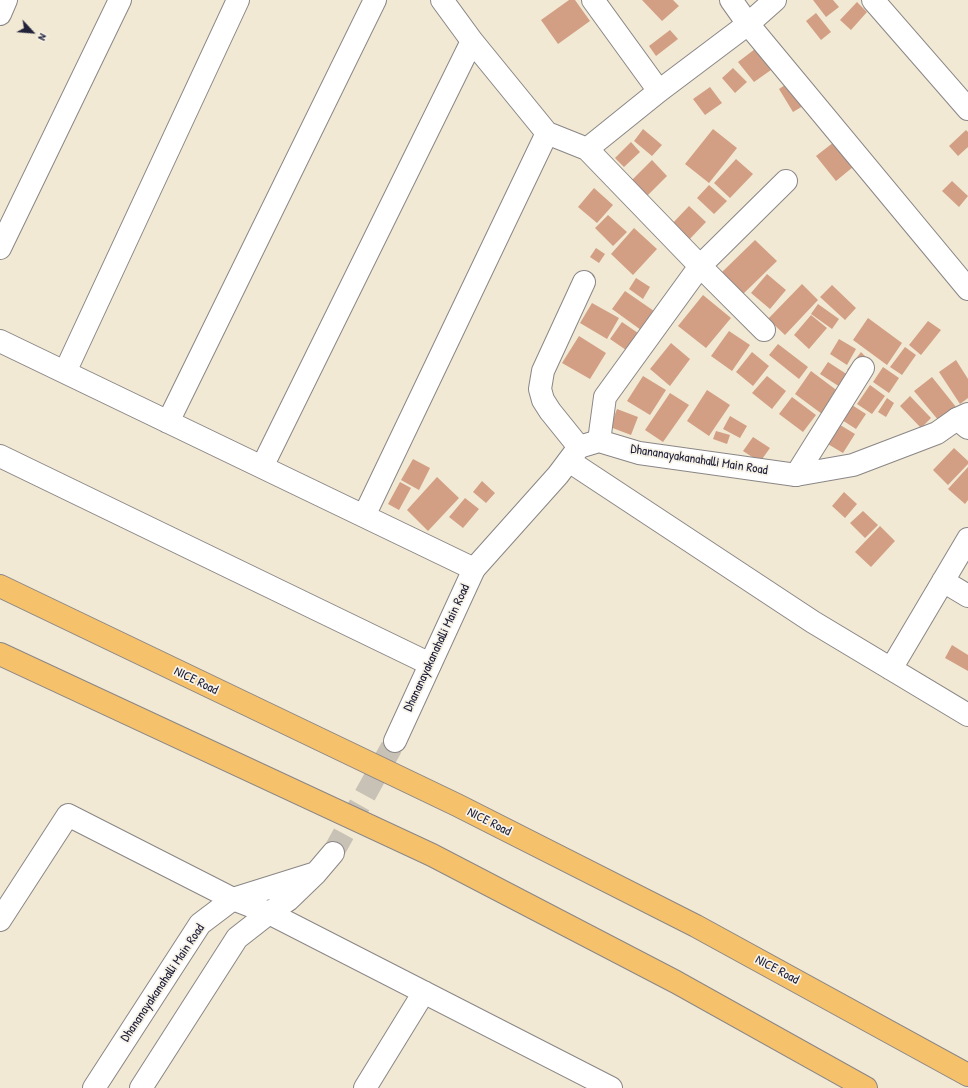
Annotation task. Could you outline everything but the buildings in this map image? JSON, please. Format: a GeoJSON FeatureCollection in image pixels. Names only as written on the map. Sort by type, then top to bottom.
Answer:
{"type":"FeatureCollection","features":[{"type":"Feature","properties":{"kind":"highway","name":"NICE Road"},"geometry":{"type":"LineString","coordinates":[[0,586],[464,809],[696,926],[968,1075]]}},
{"type":"Feature","properties":{"kind":"highway"},"geometry":{"type":"LineString","coordinates":[[0,654],[432,856],[676,982],[866,1088]]}},
{"type":"Feature","properties":{"kind":"street"},"geometry":{"type":"LineString","coordinates":[[0,14],[6,0]]}},
{"type":"Feature","properties":{"kind":"street"},"geometry":{"type":"LineString","coordinates":[[0,248],[120,0]]}},
{"type":"Feature","properties":{"kind":"street"},"geometry":{"type":"LineString","coordinates":[[65,372],[238,0]]}},
{"type":"Feature","properties":{"kind":"street"},"geometry":{"type":"LineString","coordinates":[[168,422],[375,0]]}},
{"type":"Feature","properties":{"kind":"street"},"geometry":{"type":"LineString","coordinates":[[442,0],[472,41],[547,133],[586,149],[764,330]]}},
{"type":"Feature","properties":{"kind":"street"},"geometry":{"type":"LineString","coordinates":[[592,0],[659,90]]}},
{"type":"Feature","properties":{"kind":"street"},"geometry":{"type":"LineString","coordinates":[[731,0],[748,24],[968,289]]}},
{"type":"Feature","properties":{"kind":"street"},"geometry":{"type":"LineString","coordinates":[[586,149],[659,90],[748,24],[775,0]]}},
{"type":"Feature","properties":{"kind":"street"},"geometry":{"type":"LineString","coordinates":[[874,0],[968,109]]}},
{"type":"Feature","properties":{"kind":"street"},"geometry":{"type":"LineString","coordinates":[[262,467],[472,41]]}},
{"type":"Feature","properties":{"kind":"street"},"geometry":{"type":"LineString","coordinates":[[364,516],[547,133]]}},
{"type":"Feature","properties":{"kind":"street"},"geometry":{"type":"LineString","coordinates":[[582,449],[605,397],[700,266],[786,181]]}},
{"type":"Feature","properties":{"kind":"street"},"geometry":{"type":"LineString","coordinates":[[584,282],[543,371],[540,389],[550,411],[582,449],[813,622],[968,715]]}},
{"type":"Feature","properties":{"kind":"street"},"geometry":{"type":"LineString","coordinates":[[0,341],[474,569]]}},
{"type":"Feature","properties":{"kind":"street"},"geometry":{"type":"LineString","coordinates":[[796,475],[863,368]]}},
{"type":"Feature","properties":{"kind":"street","name":"Dhananayakanahalli Main Road"},"geometry":{"type":"LineString","coordinates":[[395,741],[474,569],[582,449],[639,453],[796,475],[853,465],[938,433],[964,420]]}},
{"type":"Feature","properties":{"kind":"street"},"geometry":{"type":"LineString","coordinates":[[0,456],[430,664]]}},
{"type":"Feature","properties":{"kind":"street"},"geometry":{"type":"LineString","coordinates":[[891,669],[968,539]]}},
{"type":"Feature","properties":{"kind":"street"},"geometry":{"type":"LineString","coordinates":[[943,581],[968,596]]}},
{"type":"Feature","properties":{"kind":"street"},"geometry":{"type":"LineString","coordinates":[[0,920],[68,815],[232,899],[268,913],[611,1088]]}},
{"type":"Feature","properties":{"kind":"street"},"geometry":{"type":"LineString","coordinates":[[140,1088],[237,938],[268,913],[288,900],[333,854]]}},
{"type":"Feature","properties":{"kind":"street","name":"Dhananayakanahalli Main Road"},"geometry":{"type":"LineString","coordinates":[[94,1088],[200,924],[232,899],[316,873]]}},
{"type":"Feature","properties":{"kind":"street"},"geometry":{"type":"LineString","coordinates":[[365,1088],[424,992]]}},
{"type":"Feature","properties":{"kind":"tunnel"},"geometry":{"type":"LineString","coordinates":[[333,853],[395,741]]}}]}
